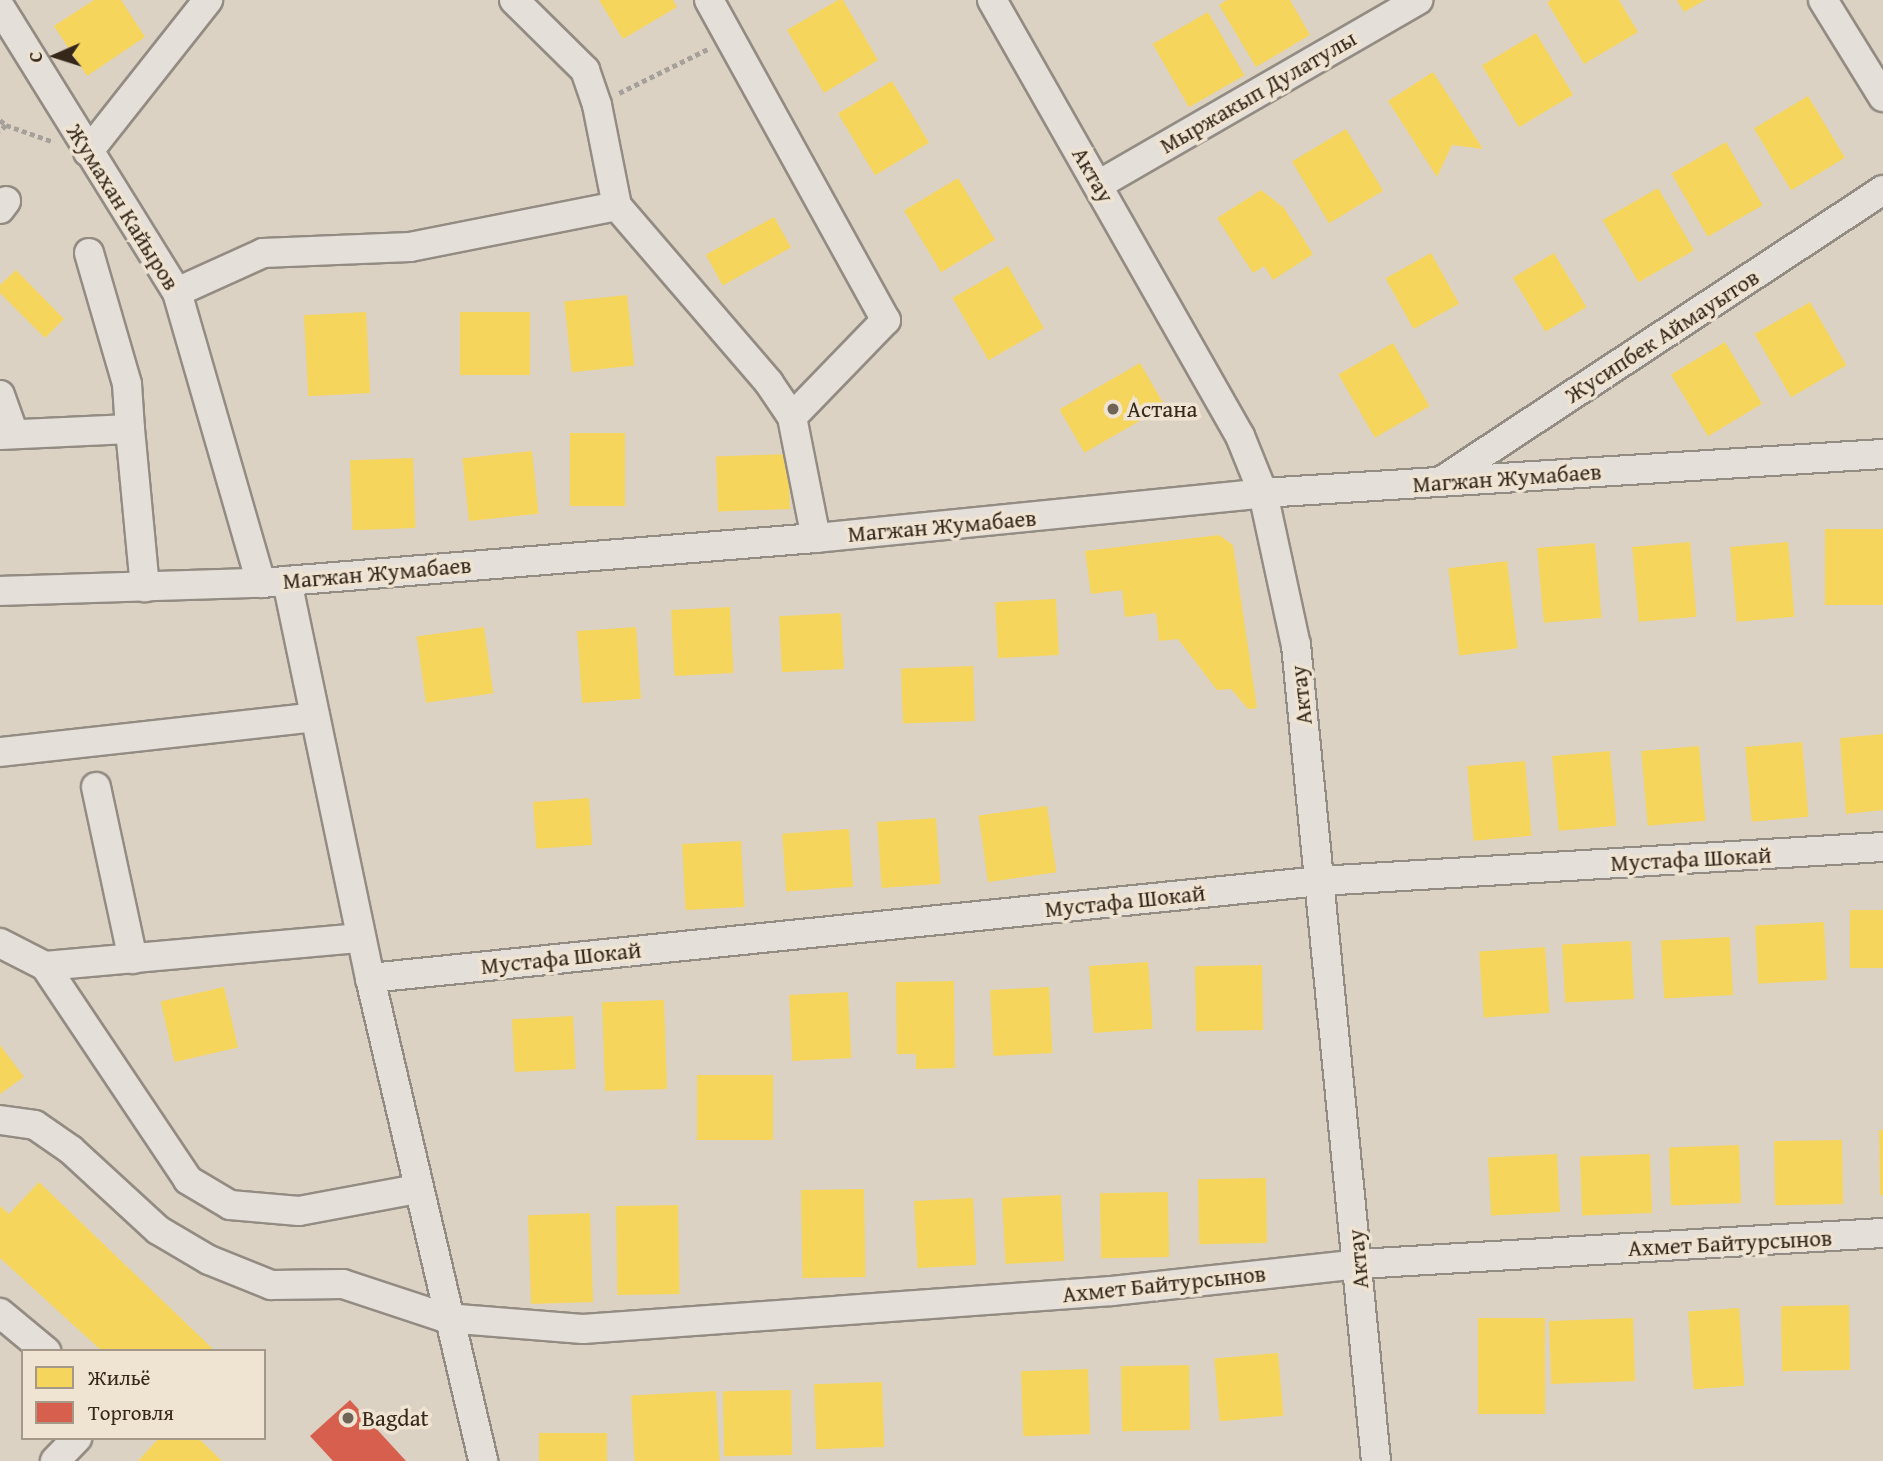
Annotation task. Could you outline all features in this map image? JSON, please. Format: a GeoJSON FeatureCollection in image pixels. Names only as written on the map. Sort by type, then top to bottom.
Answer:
{"type":"FeatureCollection","features":[{"type":"Feature","properties":{"kind":"street"},"geometry":{"type":"LineString","coordinates":[[88,152],[208,0]]}},
{"type":"Feature","properties":{"kind":"street"},"geometry":{"type":"LineString","coordinates":[[514,0],[585,70],[597,105],[617,206],[769,383],[792,417],[816,538]]}},
{"type":"Feature","properties":{"kind":"street"},"geometry":{"type":"LineString","coordinates":[[709,0],[728,40],[886,320],[792,417]]}},
{"type":"Feature","properties":{"kind":"street","name":"Актау"},"geometry":{"type":"LineString","coordinates":[[992,0],[1240,436],[1263,493],[1296,645],[1377,1461]]}},
{"type":"Feature","properties":{"kind":"street","name":"Мыржакып Дулатулы"},"geometry":{"type":"LineString","coordinates":[[1098,185],[1418,0]]}},
{"type":"Feature","properties":{"kind":"street"},"geometry":{"type":"LineString","coordinates":[[1824,0],[1883,97]]}},
{"type":"Feature","properties":{"kind":"street","name":"Жумахан Кайыров"},"geometry":{"type":"LineString","coordinates":[[0,7],[177,292],[274,582],[315,717],[361,938],[446,1318],[483,1461]]}},
{"type":"Feature","properties":{"kind":"street","name":"Жусипбек Аймауытов"},"geometry":{"type":"LineString","coordinates":[[1440,482],[1883,190]]}},
{"type":"Feature","properties":{"kind":"street"},"geometry":{"type":"LineString","coordinates":[[177,292],[264,253],[410,247],[617,206]]}},
{"type":"Feature","properties":{"kind":"street"},"geometry":{"type":"LineString","coordinates":[[89,253],[127,384],[145,587]]}},
{"type":"Feature","properties":{"kind":"street"},"geometry":{"type":"LineString","coordinates":[[0,395],[7,434],[130,429]]}},
{"type":"Feature","properties":{"kind":"street","name":"Магжан Жумабаев"},"geometry":{"type":"LineString","coordinates":[[0,591],[274,582],[816,538],[1263,493],[1883,454]]}},
{"type":"Feature","properties":{"kind":"street"},"geometry":{"type":"LineString","coordinates":[[0,752],[315,717]]}},
{"type":"Feature","properties":{"kind":"street"},"geometry":{"type":"LineString","coordinates":[[96,787],[133,959]]}},
{"type":"Feature","properties":{"kind":"street","name":"Мустафа Шокай"},"geometry":{"type":"LineString","coordinates":[[370,978],[1320,881],[1883,847]]}},
{"type":"Feature","properties":{"kind":"street"},"geometry":{"type":"LineString","coordinates":[[45,966],[361,938]]}},
{"type":"Feature","properties":{"kind":"street"},"geometry":{"type":"LineString","coordinates":[[0,943],[45,966],[188,1180],[230,1205],[299,1211],[417,1189]]}},
{"type":"Feature","properties":{"kind":"street","name":"Ахмет Байтурсынов"},"geometry":{"type":"LineString","coordinates":[[0,1121],[35,1125],[71,1150],[158,1230],[209,1260],[271,1285],[343,1284],[446,1318],[583,1329],[1112,1291],[1359,1265],[1883,1233]]}},
{"type":"Feature","properties":{"kind":"street"},"geometry":{"type":"LineString","coordinates":[[0,1313],[44,1349]]}},
{"type":"Feature","properties":{"kind":"street"},"geometry":{"type":"LineString","coordinates":[[55,1461],[75,1440]]}},
{"type":"Feature","properties":{"kind":"path"},"geometry":{"type":"LineString","coordinates":[[597,105],[728,40]]}},
{"type":"Feature","properties":{"kind":"path"},"geometry":{"type":"LineString","coordinates":[[0,120],[6,125],[88,152]]}},
{"type":"Feature","properties":{"kind":"path"},"geometry":{"type":"LineString","coordinates":[[0,132],[6,125]]}},
{"type":"Feature","properties":{"kind":"building: Жильё"},"geometry":{"type":"Polygon","coordinates":[[[94,0],[121,0],[145,37],[87,76],[54,26],[94,0]]]}},
{"type":"Feature","properties":{"kind":"building: Жильё"},"geometry":{"type":"Polygon","coordinates":[[[599,0],[673,0],[677,7],[623,39],[599,0]]]}},
{"type":"Feature","properties":{"kind":"building: Жильё"},"geometry":{"type":"Polygon","coordinates":[[[838,0],[843,0],[878,60],[824,93],[787,30],[838,0]]]}},
{"type":"Feature","properties":{"kind":"building: Жильё"},"geometry":{"type":"Polygon","coordinates":[[[1227,0],[1290,0],[1310,35],[1256,67],[1219,5],[1227,0]]]}},
{"type":"Feature","properties":{"kind":"building: Жильё"},"geometry":{"type":"Polygon","coordinates":[[[1619,0],[1638,32],[1584,64],[1547,2],[1619,0]]]}},
{"type":"Feature","properties":{"kind":"building: Жильё"},"geometry":{"type":"Polygon","coordinates":[[[1677,0],[1705,0],[1684,12],[1677,0]]]}},
{"type":"Feature","properties":{"kind":"building: Жильё"},"geometry":{"type":"Polygon","coordinates":[[[1208,12],[1244,75],[1189,107],[1153,44],[1208,12]]]}},
{"type":"Feature","properties":{"kind":"building: Жильё"},"geometry":{"type":"Polygon","coordinates":[[[1536,33],[1573,95],[1519,127],[1482,65],[1536,33]]]}},
{"type":"Feature","properties":{"kind":"building: Жильё"},"geometry":{"type":"Polygon","coordinates":[[[1433,72],[1483,149],[1452,145],[1437,177],[1388,101],[1433,72]]]}},
{"type":"Feature","properties":{"kind":"building: Жильё"},"geometry":{"type":"Polygon","coordinates":[[[892,81],[929,143],[875,175],[838,113],[892,81]]]}},
{"type":"Feature","properties":{"kind":"building: Жильё"},"geometry":{"type":"Polygon","coordinates":[[[1808,96],[1845,158],[1791,190],[1754,128],[1808,96]]]}},
{"type":"Feature","properties":{"kind":"building: Жильё"},"geometry":{"type":"Polygon","coordinates":[[[1346,129],[1383,191],[1329,223],[1292,161],[1346,129]]]}},
{"type":"Feature","properties":{"kind":"building: Жильё"},"geometry":{"type":"Polygon","coordinates":[[[1726,142],[1762,205],[1708,237],[1671,174],[1726,142]]]}},
{"type":"Feature","properties":{"kind":"building: Жильё"},"geometry":{"type":"Polygon","coordinates":[[[958,178],[995,240],[941,272],[904,210],[958,178]]]}},
{"type":"Feature","properties":{"kind":"building: Жильё"},"geometry":{"type":"Polygon","coordinates":[[[1658,188],[1694,250],[1639,282],[1603,220],[1658,188]]]}},
{"type":"Feature","properties":{"kind":"building: Жильё"},"geometry":{"type":"Polygon","coordinates":[[[1261,190],[1284,208],[1313,254],[1273,280],[1264,266],[1253,273],[1217,218],[1261,190]]]}},
{"type":"Feature","properties":{"kind":"building: Жильё"},"geometry":{"type":"Polygon","coordinates":[[[774,217],[791,248],[723,285],[706,255],[774,217]]]}},
{"type":"Feature","properties":{"kind":"building: Жильё"},"geometry":{"type":"Polygon","coordinates":[[[1431,253],[1459,304],[1414,329],[1386,278],[1431,253]]]}},
{"type":"Feature","properties":{"kind":"building: Жильё"},"geometry":{"type":"Polygon","coordinates":[[[1554,253],[1586,307],[1545,332],[1513,278],[1554,253]]]}},
{"type":"Feature","properties":{"kind":"building: Жильё"},"geometry":{"type":"Polygon","coordinates":[[[1008,266],[1044,328],[989,360],[953,298],[1008,266]]]}},
{"type":"Feature","properties":{"kind":"building: Жильё"},"geometry":{"type":"Polygon","coordinates":[[[16,270],[64,319],[45,338],[0,293],[0,285],[16,270]]]}},
{"type":"Feature","properties":{"kind":"building: Жильё"},"geometry":{"type":"Polygon","coordinates":[[[627,295],[634,366],[572,372],[564,302],[627,295]]]}},
{"type":"Feature","properties":{"kind":"building: Жильё"},"geometry":{"type":"Polygon","coordinates":[[[1810,302],[1846,365],[1791,397],[1755,334],[1810,302]]]}},
{"type":"Feature","properties":{"kind":"building: Жильё"},"geometry":{"type":"Polygon","coordinates":[[[366,312],[370,393],[308,396],[304,315],[366,312]]]}},
{"type":"Feature","properties":{"kind":"building: Жильё"},"geometry":{"type":"Polygon","coordinates":[[[460,312],[530,312],[530,375],[460,375],[460,312]]]}},
{"type":"Feature","properties":{"kind":"building: Жильё"},"geometry":{"type":"Polygon","coordinates":[[[1725,342],[1762,404],[1708,436],[1671,374],[1725,342]]]}},
{"type":"Feature","properties":{"kind":"building: Жильё"},"geometry":{"type":"Polygon","coordinates":[[[1393,343],[1430,406],[1375,438],[1338,374],[1393,343]]]}},
{"type":"Feature","properties":{"kind":"building: Жильё","name":"Астана"},"geometry":{"type":"Polygon","coordinates":[[[1140,363],[1165,406],[1084,453],[1059,410],[1140,363]]]}},
{"type":"Feature","properties":{"kind":"building: Жильё"},"geometry":{"type":"Polygon","coordinates":[[[570,433],[625,433],[625,506],[570,506],[570,433]]]}},
{"type":"Feature","properties":{"kind":"building: Жильё"},"geometry":{"type":"Polygon","coordinates":[[[532,451],[539,514],[469,521],[462,458],[532,451]]]}},
{"type":"Feature","properties":{"kind":"building: Жильё"},"geometry":{"type":"Polygon","coordinates":[[[788,454],[790,509],[718,511],[716,457],[788,454]]]}},
{"type":"Feature","properties":{"kind":"building: Жильё"},"geometry":{"type":"Polygon","coordinates":[[[413,458],[415,528],[352,530],[350,460],[413,458]]]}},
{"type":"Feature","properties":{"kind":"building: Жильё"},"geometry":{"type":"Polygon","coordinates":[[[1825,529],[1883,529],[1883,605],[1825,605],[1825,529]]]}},
{"type":"Feature","properties":{"kind":"building: Жильё"},"geometry":{"type":"Polygon","coordinates":[[[1219,535],[1233,545],[1257,708],[1248,709],[1231,689],[1217,690],[1178,639],[1159,641],[1156,613],[1125,617],[1122,590],[1091,594],[1085,551],[1219,535]]]}},
{"type":"Feature","properties":{"kind":"building: Жильё"},"geometry":{"type":"Polygon","coordinates":[[[1690,542],[1697,617],[1639,622],[1632,547],[1690,542]]]}},
{"type":"Feature","properties":{"kind":"building: Жильё"},"geometry":{"type":"Polygon","coordinates":[[[1788,542],[1795,617],[1737,622],[1730,547],[1788,542]]]}},
{"type":"Feature","properties":{"kind":"building: Жильё"},"geometry":{"type":"Polygon","coordinates":[[[1595,543],[1602,618],[1544,623],[1537,548],[1595,543]]]}},
{"type":"Feature","properties":{"kind":"building: Жильё"},"geometry":{"type":"Polygon","coordinates":[[[1507,561],[1518,648],[1459,656],[1448,568],[1507,561]]]}},
{"type":"Feature","properties":{"kind":"building: Жильё"},"geometry":{"type":"Polygon","coordinates":[[[1056,599],[1059,655],[998,658],[995,602],[1056,599]]]}},
{"type":"Feature","properties":{"kind":"building: Жильё"},"geometry":{"type":"Polygon","coordinates":[[[730,607],[733,673],[675,676],[671,610],[730,607]]]}},
{"type":"Feature","properties":{"kind":"building: Жильё"},"geometry":{"type":"Polygon","coordinates":[[[841,613],[844,669],[782,672],[779,616],[841,613]]]}},
{"type":"Feature","properties":{"kind":"building: Жильё"},"geometry":{"type":"Polygon","coordinates":[[[484,627],[493,693],[426,703],[417,636],[484,627]]]}},
{"type":"Feature","properties":{"kind":"building: Жильё"},"geometry":{"type":"Polygon","coordinates":[[[636,627],[641,699],[582,703],[577,631],[636,627]]]}},
{"type":"Feature","properties":{"kind":"building: Жильё"},"geometry":{"type":"Polygon","coordinates":[[[973,666],[975,721],[903,723],[901,669],[973,666]]]}},
{"type":"Feature","properties":{"kind":"building: Жильё"},"geometry":{"type":"Polygon","coordinates":[[[1883,734],[1883,810],[1846,814],[1840,738],[1883,734]]]}},
{"type":"Feature","properties":{"kind":"building: Жильё"},"geometry":{"type":"Polygon","coordinates":[[[1802,742],[1809,817],[1752,822],[1745,747],[1802,742]]]}},
{"type":"Feature","properties":{"kind":"building: Жильё"},"geometry":{"type":"Polygon","coordinates":[[[1699,746],[1706,821],[1648,826],[1641,751],[1699,746]]]}},
{"type":"Feature","properties":{"kind":"building: Жильё"},"geometry":{"type":"Polygon","coordinates":[[[1610,751],[1617,826],[1559,831],[1552,756],[1610,751]]]}},
{"type":"Feature","properties":{"kind":"building: Жильё"},"geometry":{"type":"Polygon","coordinates":[[[1525,761],[1532,836],[1474,841],[1467,766],[1525,761]]]}},
{"type":"Feature","properties":{"kind":"building: Жильё"},"geometry":{"type":"Polygon","coordinates":[[[589,798],[592,845],[536,849],[533,802],[589,798]]]}},
{"type":"Feature","properties":{"kind":"building: Жильё"},"geometry":{"type":"Polygon","coordinates":[[[1047,806],[1056,872],[988,882],[979,816],[1047,806]]]}},
{"type":"Feature","properties":{"kind":"building: Жильё"},"geometry":{"type":"Polygon","coordinates":[[[936,818],[941,884],[882,888],[877,822],[936,818]]]}},
{"type":"Feature","properties":{"kind":"building: Жильё"},"geometry":{"type":"Polygon","coordinates":[[[849,829],[853,887],[786,892],[782,834],[849,829]]]}},
{"type":"Feature","properties":{"kind":"building: Жильё"},"geometry":{"type":"Polygon","coordinates":[[[741,841],[744,907],[686,910],[682,844],[741,841]]]}},
{"type":"Feature","properties":{"kind":"building: Жильё"},"geometry":{"type":"Polygon","coordinates":[[[1850,910],[1883,910],[1883,968],[1850,968],[1850,910]]]}},
{"type":"Feature","properties":{"kind":"building: Жильё"},"geometry":{"type":"Polygon","coordinates":[[[1824,922],[1827,980],[1758,984],[1755,926],[1824,922]]]}},
{"type":"Feature","properties":{"kind":"building: Жильё"},"geometry":{"type":"Polygon","coordinates":[[[1730,937],[1733,995],[1664,999],[1661,941],[1730,937]]]}},
{"type":"Feature","properties":{"kind":"building: Жильё"},"geometry":{"type":"Polygon","coordinates":[[[1631,941],[1634,999],[1565,1003],[1562,945],[1631,941]]]}},
{"type":"Feature","properties":{"kind":"building: Жильё"},"geometry":{"type":"Polygon","coordinates":[[[1545,947],[1550,1013],[1484,1017],[1479,952],[1545,947]]]}},
{"type":"Feature","properties":{"kind":"building: Жильё"},"geometry":{"type":"Polygon","coordinates":[[[1148,962],[1153,1029],[1094,1033],[1089,966],[1148,962]]]}},
{"type":"Feature","properties":{"kind":"building: Жильё"},"geometry":{"type":"Polygon","coordinates":[[[1262,965],[1263,1030],[1196,1031],[1195,966],[1262,965]]]}},
{"type":"Feature","properties":{"kind":"building: Жильё"},"geometry":{"type":"Polygon","coordinates":[[[954,981],[955,1068],[916,1069],[916,1054],[897,1054],[896,982],[954,981]]]}},
{"type":"Feature","properties":{"kind":"building: Жильё"},"geometry":{"type":"Polygon","coordinates":[[[224,987],[238,1047],[175,1062],[161,1002],[224,987]]]}},
{"type":"Feature","properties":{"kind":"building: Жильё"},"geometry":{"type":"Polygon","coordinates":[[[1049,987],[1052,1053],[994,1056],[990,990],[1049,987]]]}},
{"type":"Feature","properties":{"kind":"building: Жильё"},"geometry":{"type":"Polygon","coordinates":[[[848,992],[851,1058],[793,1061],[789,995],[848,992]]]}},
{"type":"Feature","properties":{"kind":"building: Жильё"},"geometry":{"type":"Polygon","coordinates":[[[664,1000],[667,1089],[605,1091],[602,1002],[664,1000]]]}},
{"type":"Feature","properties":{"kind":"building: Жильё"},"geometry":{"type":"Polygon","coordinates":[[[573,1016],[576,1069],[515,1072],[512,1019],[573,1016]]]}},
{"type":"Feature","properties":{"kind":"building: Жильё"},"geometry":{"type":"Polygon","coordinates":[[[0,1045],[24,1077],[0,1094],[0,1045]]]}},
{"type":"Feature","properties":{"kind":"building: Жильё"},"geometry":{"type":"Polygon","coordinates":[[[697,1075],[773,1075],[773,1140],[697,1140],[697,1075]]]}},
{"type":"Feature","properties":{"kind":"building: Жильё"},"geometry":{"type":"Polygon","coordinates":[[[1879,1130],[1883,1130],[1883,1195],[1880,1195],[1879,1130]]]}},
{"type":"Feature","properties":{"kind":"building: Жильё"},"geometry":{"type":"Polygon","coordinates":[[[1842,1140],[1843,1204],[1775,1205],[1774,1141],[1842,1140]]]}},
{"type":"Feature","properties":{"kind":"building: Жильё"},"geometry":{"type":"Polygon","coordinates":[[[1739,1145],[1741,1203],[1671,1205],[1669,1147],[1739,1145]]]}},
{"type":"Feature","properties":{"kind":"building: Жильё"},"geometry":{"type":"Polygon","coordinates":[[[1557,1154],[1560,1212],[1491,1216],[1488,1158],[1557,1154]]]}},
{"type":"Feature","properties":{"kind":"building: Жильё"},"geometry":{"type":"Polygon","coordinates":[[[1650,1154],[1652,1213],[1582,1215],[1580,1156],[1650,1154]]]}},
{"type":"Feature","properties":{"kind":"building: Жильё"},"geometry":{"type":"Polygon","coordinates":[[[1266,1178],[1267,1243],[1199,1244],[1198,1179],[1266,1178]]]}},
{"type":"Feature","properties":{"kind":"building: Жильё"},"geometry":{"type":"Polygon","coordinates":[[[39,1182],[213,1349],[100,1349],[0,1258],[0,1206],[9,1214],[39,1182]]]}},
{"type":"Feature","properties":{"kind":"building: Жильё"},"geometry":{"type":"Polygon","coordinates":[[[864,1189],[866,1277],[803,1278],[801,1190],[864,1189]]]}},
{"type":"Feature","properties":{"kind":"building: Жильё"},"geometry":{"type":"Polygon","coordinates":[[[1168,1192],[1169,1257],[1101,1258],[1100,1193],[1168,1192]]]}},
{"type":"Feature","properties":{"kind":"building: Жильё"},"geometry":{"type":"Polygon","coordinates":[[[1061,1195],[1064,1261],[1006,1264],[1002,1198],[1061,1195]]]}},
{"type":"Feature","properties":{"kind":"building: Жильё"},"geometry":{"type":"Polygon","coordinates":[[[973,1198],[977,1265],[918,1268],[914,1201],[973,1198]]]}},
{"type":"Feature","properties":{"kind":"building: Жильё"},"geometry":{"type":"Polygon","coordinates":[[[678,1205],[680,1294],[618,1295],[616,1206],[678,1205]]]}},
{"type":"Feature","properties":{"kind":"building: Жильё"},"geometry":{"type":"Polygon","coordinates":[[[590,1213],[593,1302],[531,1304],[528,1215],[590,1213]]]}},
{"type":"Feature","properties":{"kind":"building: Жильё"},"geometry":{"type":"Polygon","coordinates":[[[1849,1305],[1850,1370],[1782,1371],[1781,1306],[1849,1305]]]}},
{"type":"Feature","properties":{"kind":"building: Жильё"},"geometry":{"type":"Polygon","coordinates":[[[1739,1308],[1744,1386],[1694,1389],[1688,1312],[1739,1308]]]}},
{"type":"Feature","properties":{"kind":"building: Жильё"},"geometry":{"type":"Polygon","coordinates":[[[1478,1318],[1545,1318],[1545,1414],[1478,1414],[1478,1318]]]}},
{"type":"Feature","properties":{"kind":"building: Жильё"},"geometry":{"type":"Polygon","coordinates":[[[1633,1318],[1635,1381],[1551,1384],[1549,1321],[1633,1318]]]}},
{"type":"Feature","properties":{"kind":"building: Жильё"},"geometry":{"type":"Polygon","coordinates":[[[1278,1353],[1283,1416],[1220,1421],[1214,1359],[1278,1353]]]}},
{"type":"Feature","properties":{"kind":"building: Жильё"},"geometry":{"type":"Polygon","coordinates":[[[1189,1365],[1190,1430],[1122,1431],[1121,1366],[1189,1365]]]}},
{"type":"Feature","properties":{"kind":"building: Жильё"},"geometry":{"type":"Polygon","coordinates":[[[1088,1369],[1090,1434],[1023,1436],[1021,1371],[1088,1369]]]}},
{"type":"Feature","properties":{"kind":"building: Жильё"},"geometry":{"type":"Polygon","coordinates":[[[882,1382],[884,1447],[816,1449],[814,1384],[882,1382]]]}},
{"type":"Feature","properties":{"kind":"building: Жильё"},"geometry":{"type":"Polygon","coordinates":[[[791,1390],[792,1455],[724,1456],[723,1391],[791,1390]]]}},
{"type":"Feature","properties":{"kind":"building: Жильё"},"geometry":{"type":"Polygon","coordinates":[[[716,1391],[720,1461],[635,1461],[631,1395],[716,1391]]]}},
{"type":"Feature","properties":{"kind":"building: Жильё"},"geometry":{"type":"Polygon","coordinates":[[[539,1433],[607,1433],[607,1461],[539,1461],[539,1433]]]}},
{"type":"Feature","properties":{"kind":"building: Жильё"},"geometry":{"type":"Polygon","coordinates":[[[157,1440],[200,1440],[222,1461],[138,1461],[157,1440]]]}},
{"type":"Feature","properties":{"kind":"building: Торговля","name":"Bagdat"},"geometry":{"type":"Polygon","coordinates":[[[350,1400],[406,1461],[333,1461],[310,1436],[350,1400]]]}},
{"type":"Feature","properties":{"kind":"place","name":"Астана"},"geometry":{"type":"Point","coordinates":[1113,409]}},
{"type":"Feature","properties":{"kind":"place","name":"Bagdat"},"geometry":{"type":"Point","coordinates":[348,1418]}}]}
